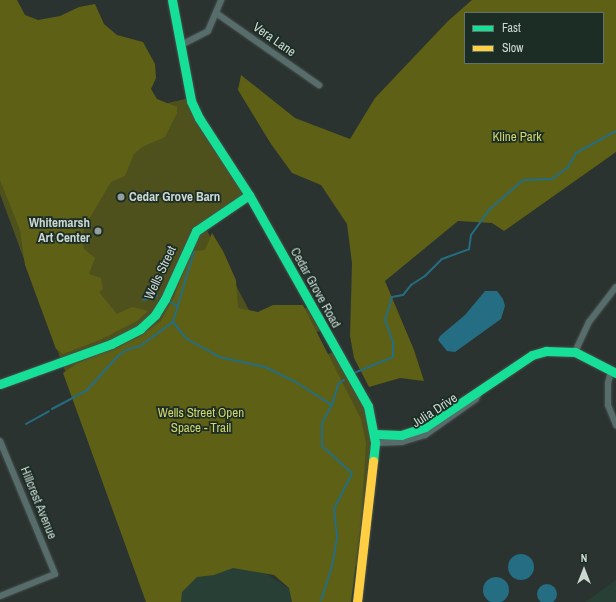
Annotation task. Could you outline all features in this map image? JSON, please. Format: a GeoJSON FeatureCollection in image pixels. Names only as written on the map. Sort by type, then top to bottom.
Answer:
{"type":"FeatureCollection","features":[{"type":"Feature","properties":{"kind":"street","name":"Cedar Grove Road"},"geometry":{"type":"LineString","coordinates":[[172,0],[191,101],[199,118],[249,195],[368,406],[374,439],[356,602]]}},
{"type":"Feature","properties":{"kind":"street"},"geometry":{"type":"LineString","coordinates":[[180,45],[208,31],[221,0]]}},
{"type":"Feature","properties":{"kind":"street","name":"Vera Lane"},"geometry":{"type":"LineString","coordinates":[[216,13],[319,85]]}},
{"type":"Feature","properties":{"kind":"street","name":"Wells Street"},"geometry":{"type":"LineString","coordinates":[[0,384],[112,344],[140,329],[155,315],[165,299],[196,231],[249,195]]}},
{"type":"Feature","properties":{"kind":"street"},"geometry":{"type":"LineString","coordinates":[[575,352],[589,322],[616,287]]}},
{"type":"Feature","properties":{"kind":"street","name":"Julia Drive"},"geometry":{"type":"LineString","coordinates":[[374,439],[416,431],[472,394],[480,392],[532,355],[546,351],[575,352],[613,372]]}},
{"type":"Feature","properties":{"kind":"street"},"geometry":{"type":"LineString","coordinates":[[613,372],[608,383],[608,405],[616,425]]}},
{"type":"Feature","properties":{"kind":"street","name":"Hillcrest Avenue"},"geometry":{"type":"LineString","coordinates":[[0,441],[55,574],[0,596]]}},
{"type":"Feature","properties":{"kind":"shaded area"},"geometry":{"type":"Polygon","coordinates":[[[249,562],[309,602],[179,602],[186,574],[249,562]]]}},
{"type":"Feature","properties":{"kind":"shaded area"},"geometry":{"type":"Polygon","coordinates":[[[616,580],[616,602],[585,602],[616,580]]]}},
{"type":"Feature","properties":{"kind":"green space"},"geometry":{"type":"Polygon","coordinates":[[[0,0],[17,0],[25,15],[38,20],[60,16],[79,7],[95,4],[104,24],[117,35],[143,42],[155,64],[156,78],[151,89],[157,99],[177,107],[177,113],[165,137],[142,147],[134,154],[125,176],[111,182],[85,226],[82,238],[84,249],[95,258],[89,274],[101,278],[103,289],[99,292],[117,314],[132,307],[148,311],[137,321],[100,340],[63,354],[56,349],[25,265],[20,230],[0,180],[0,0]]]}},
{"type":"Feature","properties":{"kind":"green space","name":"Kline Park"},"geometry":{"type":"Polygon","coordinates":[[[472,0],[616,0],[616,152],[504,231],[492,223],[458,221],[385,281],[414,350],[424,381],[400,378],[369,387],[354,358],[350,336],[352,263],[347,224],[321,185],[292,173],[271,144],[238,90],[241,75],[295,118],[350,139],[375,98],[448,21],[472,0]]]}},
{"type":"Feature","properties":{"kind":"green space"},"geometry":{"type":"Polygon","coordinates":[[[0,20],[150,107],[190,98],[249,195],[204,225],[258,327],[311,306],[324,329],[287,345],[300,365],[336,351],[374,428],[359,567],[201,532],[150,602],[0,194],[0,20]]]}},
{"type":"Feature","properties":{"kind":"green space","name":"Wells Street Open Space - Trail"},"geometry":{"type":"Polygon","coordinates":[[[212,233],[223,251],[236,280],[238,308],[258,312],[273,305],[303,305],[361,419],[366,443],[361,523],[351,602],[292,602],[289,588],[274,575],[233,568],[214,575],[197,577],[182,592],[181,602],[146,602],[63,373],[76,364],[136,338],[160,322],[173,299],[188,259],[193,251],[205,250],[212,233]]]}},
{"type":"Feature","properties":{"kind":"water"},"geometry":{"type":"Polygon","coordinates":[[[485,291],[497,291],[503,299],[505,306],[501,319],[455,352],[447,351],[438,340],[440,336],[465,315],[485,291]]]}},
{"type":"Feature","properties":{"kind":"water"},"geometry":{"type":"Polygon","coordinates":[[[521,554],[530,558],[534,567],[530,576],[521,580],[512,576],[508,567],[512,558],[521,554]]]}},
{"type":"Feature","properties":{"kind":"water"},"geometry":{"type":"Polygon","coordinates":[[[496,577],[505,581],[509,590],[505,599],[496,603],[487,599],[483,590],[487,581],[496,577]]]}},
{"type":"Feature","properties":{"kind":"water"},"geometry":{"type":"Polygon","coordinates":[[[543,585],[551,585],[556,590],[556,598],[551,603],[543,603],[538,598],[538,590],[543,585]]]}},
{"type":"Feature","properties":{"kind":"waterway"},"geometry":{"type":"LineString","coordinates":[[354,373],[393,357],[393,342],[385,320],[392,297],[403,295],[411,285],[425,276],[442,259],[469,249],[471,235],[490,209],[523,180],[552,179],[568,167],[576,153],[616,131]]}},
{"type":"Feature","properties":{"kind":"waterway"},"geometry":{"type":"LineString","coordinates":[[173,322],[194,251]]}},
{"type":"Feature","properties":{"kind":"waterway"},"geometry":{"type":"LineString","coordinates":[[143,300],[157,296]]}},
{"type":"Feature","properties":{"kind":"waterway"},"geometry":{"type":"LineString","coordinates":[[170,302],[176,305]]}},
{"type":"Feature","properties":{"kind":"waterway"},"geometry":{"type":"LineString","coordinates":[[52,409],[87,390],[118,356],[126,350],[140,346],[173,322],[187,339],[219,357],[265,367],[294,381],[332,405]]}},
{"type":"Feature","properties":{"kind":"waterway"},"geometry":{"type":"LineString","coordinates":[[321,600],[332,566],[337,537],[334,509],[352,473],[322,446],[322,423],[333,402],[338,384],[344,380]]}},
{"type":"Feature","properties":{"kind":"waterway"},"geometry":{"type":"LineString","coordinates":[[26,424],[49,411]]}},
{"type":"Feature","properties":{"kind":"traffic: fast"},"geometry":{"type":"LineString","coordinates":[[172,0],[191,101],[199,118],[249,195],[368,406],[375,443],[373,461]]}},
{"type":"Feature","properties":{"kind":"traffic: fast"},"geometry":{"type":"LineString","coordinates":[[0,384],[111,344],[140,329],[155,315],[165,299],[196,231],[249,195]]}},
{"type":"Feature","properties":{"kind":"traffic: fast"},"geometry":{"type":"LineString","coordinates":[[374,434],[401,435],[425,427],[532,355],[546,351],[575,352],[616,373]]}},
{"type":"Feature","properties":{"kind":"traffic: slow"},"geometry":{"type":"LineString","coordinates":[[357,602],[373,461]]}},
{"type":"Feature","properties":{"kind":"place","name":"Cedar Grove Barn"},"geometry":{"type":"Point","coordinates":[121,197]}},
{"type":"Feature","properties":{"kind":"place","name":"Whitemarsh Art Center"},"geometry":{"type":"Point","coordinates":[98,231]}}]}
